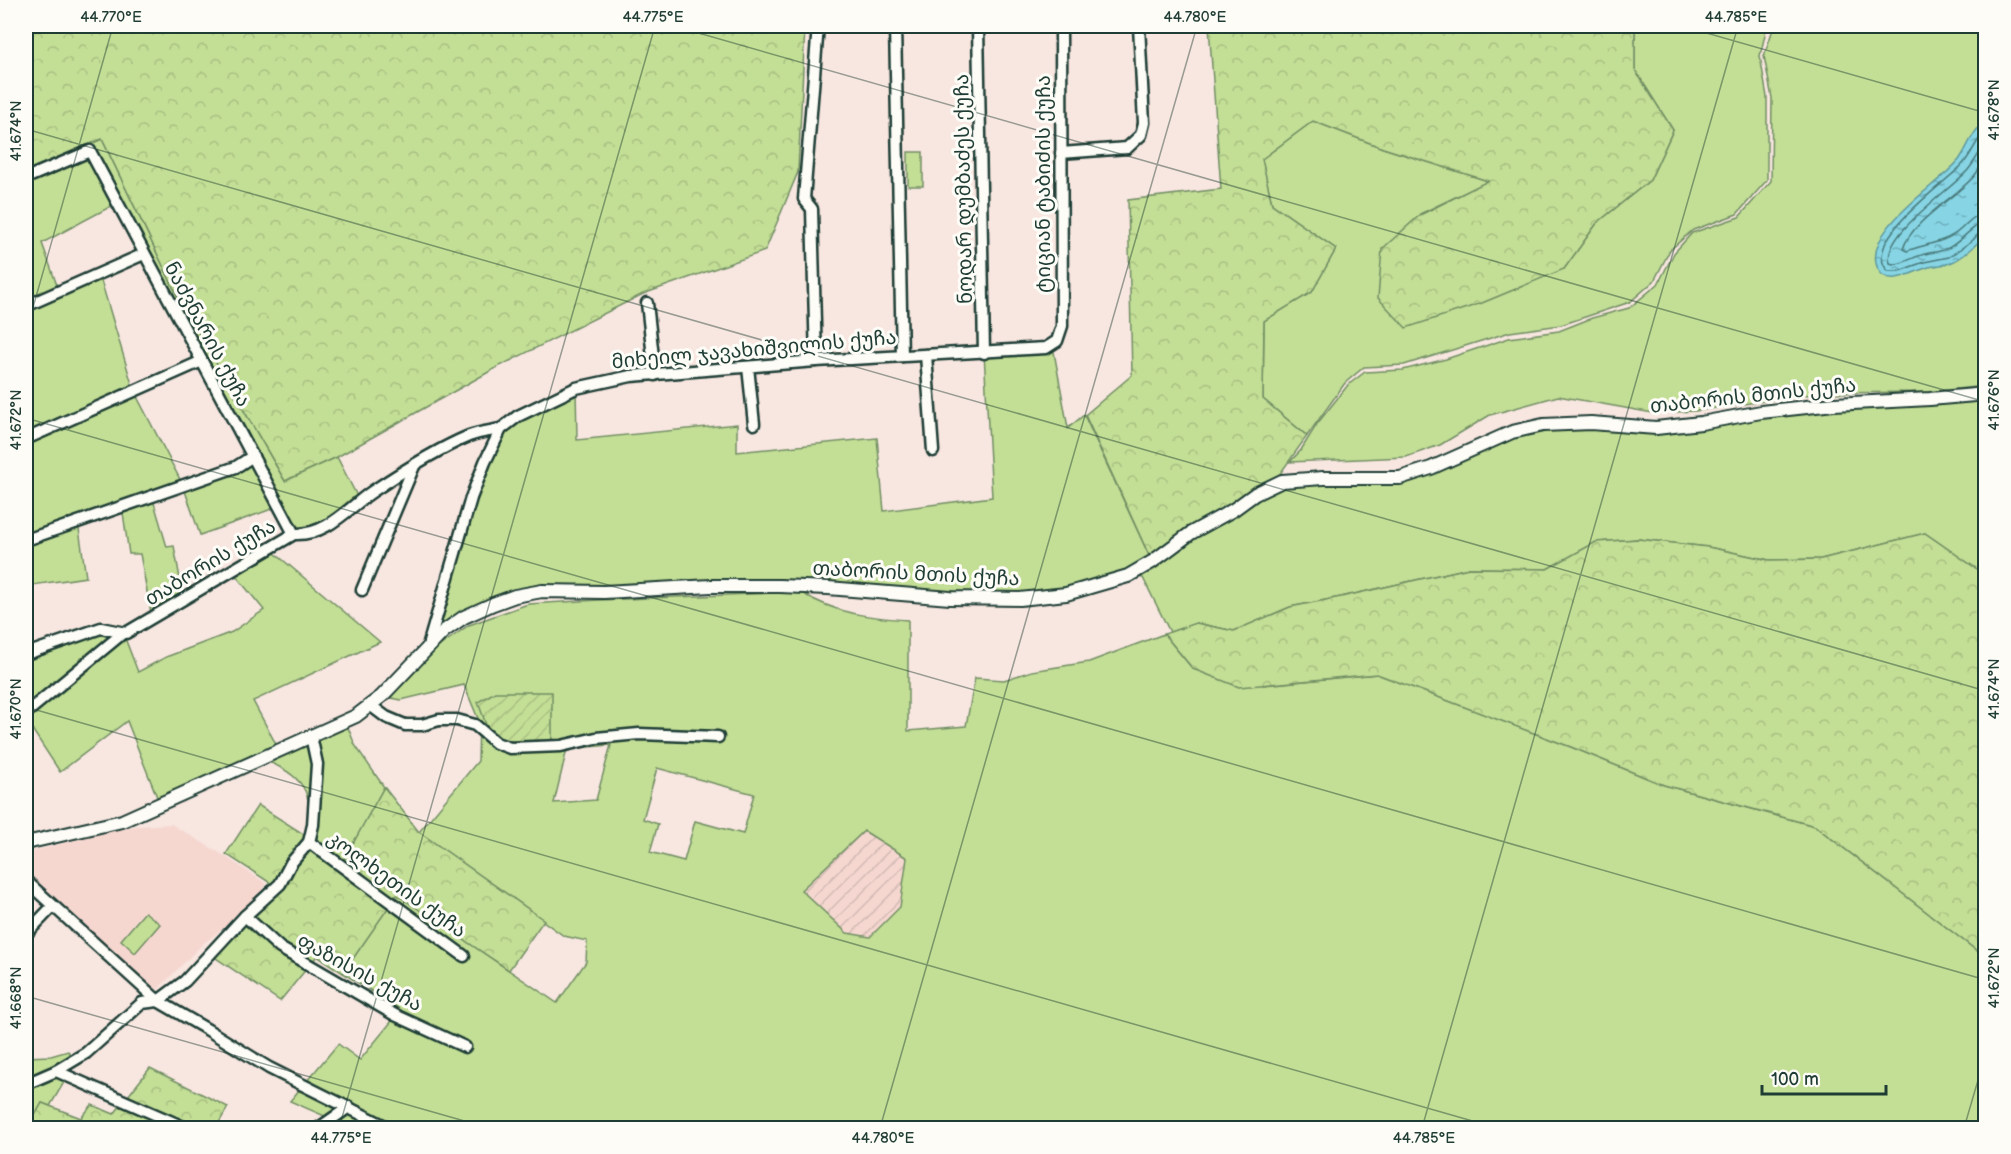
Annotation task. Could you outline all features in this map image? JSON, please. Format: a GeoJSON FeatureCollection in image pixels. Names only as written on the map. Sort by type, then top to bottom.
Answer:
{"type":"FeatureCollection","features":[{"type":"Feature","properties":{"kind":"main road","name":"თაბორის მთის ქუჩა"},"geometry":{"type":"LineString","coordinates":[[428,646],[444,631],[474,613],[515,596],[542,591],[604,592],[711,586],[780,586],[950,598],[1020,599],[1066,594],[1128,576],[1152,562],[1191,532],[1233,510],[1255,494],[1282,481],[1323,478],[1400,478],[1431,468],[1512,432],[1543,425],[1591,423],[1656,428],[1701,423],[1761,412],[1834,404],[1986,394]]}},
{"type":"Feature","properties":{"kind":"main road"},"geometry":{"type":"LineString","coordinates":[[26,843],[122,821],[356,716],[382,696],[428,646]]}},
{"type":"Feature","properties":{"kind":"street"},"geometry":{"type":"LineString","coordinates":[[816,361],[812,209],[804,199],[818,26]]}},
{"type":"Feature","properties":{"kind":"street"},"geometry":{"type":"LineString","coordinates":[[895,26],[902,356]]}},
{"type":"Feature","properties":{"kind":"street","name":"ნოდარ დუმბაძეს ქუჩა"},"geometry":{"type":"LineString","coordinates":[[978,26],[984,353]]}},
{"type":"Feature","properties":{"kind":"street","name":"ტიციან ტაბიძის ქუჩა"},"geometry":{"type":"LineString","coordinates":[[1057,341],[1062,326],[1060,26]]}},
{"type":"Feature","properties":{"kind":"street"},"geometry":{"type":"LineString","coordinates":[[1061,153],[1122,149],[1134,143],[1141,135],[1144,123],[1139,26]]}},
{"type":"Feature","properties":{"kind":"street","name":"ნაძვნარის ქუჩა"},"geometry":{"type":"LineString","coordinates":[[26,178],[90,151],[294,534]]}},
{"type":"Feature","properties":{"kind":"street"},"geometry":{"type":"LineString","coordinates":[[26,306],[144,254]]}},
{"type":"Feature","properties":{"kind":"street"},"geometry":{"type":"LineString","coordinates":[[647,303],[655,375]]}},
{"type":"Feature","properties":{"kind":"street","name":"მიხეილ ჯავახიშვილის ქუჩა"},"geometry":{"type":"LineString","coordinates":[[501,429],[518,416],[576,388],[632,376],[816,361],[1046,348],[1057,341]]}},
{"type":"Feature","properties":{"kind":"street"},"geometry":{"type":"LineString","coordinates":[[926,355],[933,451]]}},
{"type":"Feature","properties":{"kind":"street"},"geometry":{"type":"LineString","coordinates":[[26,439],[202,361]]}},
{"type":"Feature","properties":{"kind":"street"},"geometry":{"type":"LineString","coordinates":[[748,368],[754,424]]}},
{"type":"Feature","properties":{"kind":"street"},"geometry":{"type":"LineString","coordinates":[[428,646],[471,498],[501,429]]}},
{"type":"Feature","properties":{"kind":"street","name":"თაბორის ქუჩა"},"geometry":{"type":"LineString","coordinates":[[26,713],[123,633],[294,534],[305,534],[323,528],[373,491],[470,435],[501,429]]}},
{"type":"Feature","properties":{"kind":"street"},"geometry":{"type":"LineString","coordinates":[[26,540],[236,467],[253,456]]}},
{"type":"Feature","properties":{"kind":"street"},"geometry":{"type":"LineString","coordinates":[[362,590],[414,466]]}},
{"type":"Feature","properties":{"kind":"street"},"geometry":{"type":"LineString","coordinates":[[26,654],[101,628],[123,633]]}},
{"type":"Feature","properties":{"kind":"street"},"geometry":{"type":"LineString","coordinates":[[370,705],[386,717],[405,725],[422,725],[439,720],[457,720],[475,725],[496,743],[510,748],[561,746],[596,738],[639,734],[718,737]]}},
{"type":"Feature","properties":{"kind":"street"},"geometry":{"type":"LineString","coordinates":[[26,1084],[56,1071],[86,1053],[142,1003],[158,1001],[184,981],[245,916],[280,884],[291,863],[309,842],[313,825],[317,764],[311,736]]}},
{"type":"Feature","properties":{"kind":"street","name":"კოლხეთის ქუჩა"},"geometry":{"type":"LineString","coordinates":[[309,842],[464,956]]}},
{"type":"Feature","properties":{"kind":"street"},"geometry":{"type":"LineString","coordinates":[[26,881],[158,1001],[269,1068],[389,1128]]}},
{"type":"Feature","properties":{"kind":"street"},"geometry":{"type":"LineString","coordinates":[[26,934],[54,906]]}},
{"type":"Feature","properties":{"kind":"street","name":"ფაზისის ქუჩა"},"geometry":{"type":"LineString","coordinates":[[245,916],[280,948],[395,1015],[465,1047]]}},
{"type":"Feature","properties":{"kind":"street"},"geometry":{"type":"LineString","coordinates":[[56,1071],[186,1128]]}},
{"type":"Feature","properties":{"kind":"street"},"geometry":{"type":"LineString","coordinates":[[319,1128],[349,1107]]}},
{"type":"Feature","properties":{"kind":"shaded area"},"geometry":{"type":"Polygon","coordinates":[[[171,824],[267,884],[241,914],[203,944],[156,991],[26,876],[26,853],[125,827],[171,824]]]}},
{"type":"Feature","properties":{"kind":"shaded area"},"geometry":{"type":"Polygon","coordinates":[[[864,831],[907,858],[900,907],[870,937],[847,933],[801,890],[864,831]]]}},
{"type":"Feature","properties":{"kind":"green space"},"geometry":{"type":"Polygon","coordinates":[[[26,26],[805,26],[798,172],[765,251],[643,294],[494,369],[337,457],[285,481],[179,299],[102,139],[26,171],[26,26]]]}},
{"type":"Feature","properties":{"kind":"green space"},"geometry":{"type":"Polygon","coordinates":[[[1209,26],[1635,26],[1635,70],[1673,130],[1650,180],[1597,223],[1564,269],[1482,303],[1406,328],[1378,298],[1382,249],[1420,215],[1488,181],[1383,148],[1313,121],[1262,159],[1272,204],[1336,249],[1312,292],[1264,321],[1263,399],[1307,436],[1277,478],[1152,562],[1085,415],[1132,375],[1128,200],[1221,189],[1209,26]]]}},
{"type":"Feature","properties":{"kind":"green space"},"geometry":{"type":"Polygon","coordinates":[[[1635,26],[1767,26],[1760,56],[1767,97],[1767,180],[1737,214],[1693,230],[1670,250],[1654,281],[1630,302],[1561,325],[1510,332],[1404,365],[1364,367],[1345,383],[1307,436],[1263,399],[1264,320],[1312,292],[1336,249],[1272,204],[1261,159],[1313,121],[1383,148],[1489,181],[1420,214],[1564,269],[1597,223],[1650,180],[1673,130],[1635,70],[1635,26]]]}},
{"type":"Feature","properties":{"kind":"green space"},"geometry":{"type":"Polygon","coordinates":[[[1774,26],[1985,26],[1985,386],[1928,392],[1820,393],[1695,411],[1653,413],[1558,396],[1490,415],[1440,445],[1406,457],[1290,462],[1348,385],[1365,372],[1403,370],[1446,359],[1509,338],[1559,331],[1592,318],[1629,308],[1658,284],[1674,253],[1692,233],[1739,217],[1771,181],[1772,98],[1764,56],[1774,26]]]}},
{"type":"Feature","properties":{"kind":"green space"},"geometry":{"type":"Polygon","coordinates":[[[102,139],[179,299],[285,481],[337,457],[359,500],[343,515],[294,534],[280,506],[200,535],[183,485],[152,496],[167,547],[174,546],[184,600],[152,618],[140,554],[129,554],[122,506],[78,522],[86,577],[26,586],[26,171],[102,139]],[[117,203],[42,243],[59,291],[99,274],[134,391],[183,485],[253,456],[117,203]]]}},
{"type":"Feature","properties":{"kind":"green space"},"geometry":{"type":"Polygon","coordinates":[[[908,152],[923,152],[923,186],[908,186],[908,152]]]}},
{"type":"Feature","properties":{"kind":"green space"},"geometry":{"type":"Polygon","coordinates":[[[1046,348],[1054,352],[1068,428],[1084,415],[1152,562],[1270,485],[1396,478],[1543,422],[1657,426],[1985,392],[1986,567],[1977,569],[1925,533],[1821,559],[1769,560],[1708,547],[1638,539],[1597,542],[1547,569],[1469,568],[1290,607],[1234,631],[1196,623],[1170,632],[1143,578],[1128,576],[1020,599],[828,588],[572,590],[493,604],[428,646],[471,498],[501,429],[576,388],[577,440],[737,424],[737,452],[877,438],[884,511],[992,497],[984,353],[1046,348]]]}},
{"type":"Feature","properties":{"kind":"green space"},"geometry":{"type":"Polygon","coordinates":[[[1925,533],[1977,569],[1985,567],[1985,957],[1815,826],[1664,785],[1571,747],[1377,674],[1239,687],[1193,669],[1164,634],[1196,623],[1234,631],[1290,607],[1469,568],[1547,569],[1596,542],[1638,539],[1708,547],[1769,560],[1821,559],[1925,533]]]}},
{"type":"Feature","properties":{"kind":"green space"},"geometry":{"type":"Polygon","coordinates":[[[270,549],[380,642],[253,701],[279,750],[217,778],[157,797],[127,721],[60,772],[26,717],[123,633],[138,672],[166,657],[232,632],[264,610],[232,571],[270,549]]]}},
{"type":"Feature","properties":{"kind":"green space"},"geometry":{"type":"Polygon","coordinates":[[[800,592],[839,610],[908,620],[908,731],[966,726],[975,678],[1004,680],[1032,671],[1089,662],[1164,634],[1193,669],[1264,685],[1377,674],[1571,747],[1664,785],[1815,826],[1985,957],[1985,1128],[352,1128],[290,1101],[338,1044],[360,1060],[401,1010],[343,973],[397,894],[557,1003],[586,962],[587,941],[564,936],[419,832],[478,761],[479,721],[464,685],[401,700],[387,697],[423,658],[469,625],[528,604],[800,592]],[[611,745],[567,749],[554,803],[596,800],[611,745]],[[657,768],[643,819],[658,824],[650,852],[684,861],[695,821],[743,834],[754,794],[657,768]],[[864,831],[801,890],[847,933],[870,937],[900,907],[907,858],[864,831]]]}},
{"type":"Feature","properties":{"kind":"green space"},"geometry":{"type":"Polygon","coordinates":[[[95,633],[113,638],[26,709],[26,658],[95,633]]]}},
{"type":"Feature","properties":{"kind":"green space"},"geometry":{"type":"Polygon","coordinates":[[[495,692],[552,692],[552,740],[505,741],[489,733],[478,702],[495,692]]]}},
{"type":"Feature","properties":{"kind":"green space"},"geometry":{"type":"Polygon","coordinates":[[[347,725],[355,745],[384,787],[344,860],[307,837],[309,811],[305,790],[292,775],[269,762],[347,725]]]}},
{"type":"Feature","properties":{"kind":"green space"},"geometry":{"type":"Polygon","coordinates":[[[384,787],[419,832],[544,920],[509,970],[397,895],[343,973],[317,956],[280,1001],[213,956],[275,886],[226,854],[258,805],[344,860],[384,787]]]}},
{"type":"Feature","properties":{"kind":"green space"},"geometry":{"type":"Polygon","coordinates":[[[145,912],[160,924],[135,953],[121,940],[145,912]]]}},
{"type":"Feature","properties":{"kind":"green space"},"geometry":{"type":"Polygon","coordinates":[[[68,1051],[76,1062],[50,1106],[42,1103],[26,1128],[26,1057],[51,1056],[68,1051]]]}},
{"type":"Feature","properties":{"kind":"green space"},"geometry":{"type":"Polygon","coordinates":[[[150,1068],[228,1107],[216,1128],[28,1128],[42,1103],[81,1118],[92,1105],[114,1114],[150,1068]]]}},
{"type":"Feature","properties":{"kind":"water"},"geometry":{"type":"Polygon","coordinates":[[[1985,123],[1985,234],[1969,251],[1950,263],[1926,268],[1899,278],[1882,274],[1878,269],[1876,254],[1880,239],[1905,209],[1959,160],[1973,135],[1985,123]]]}}]}
